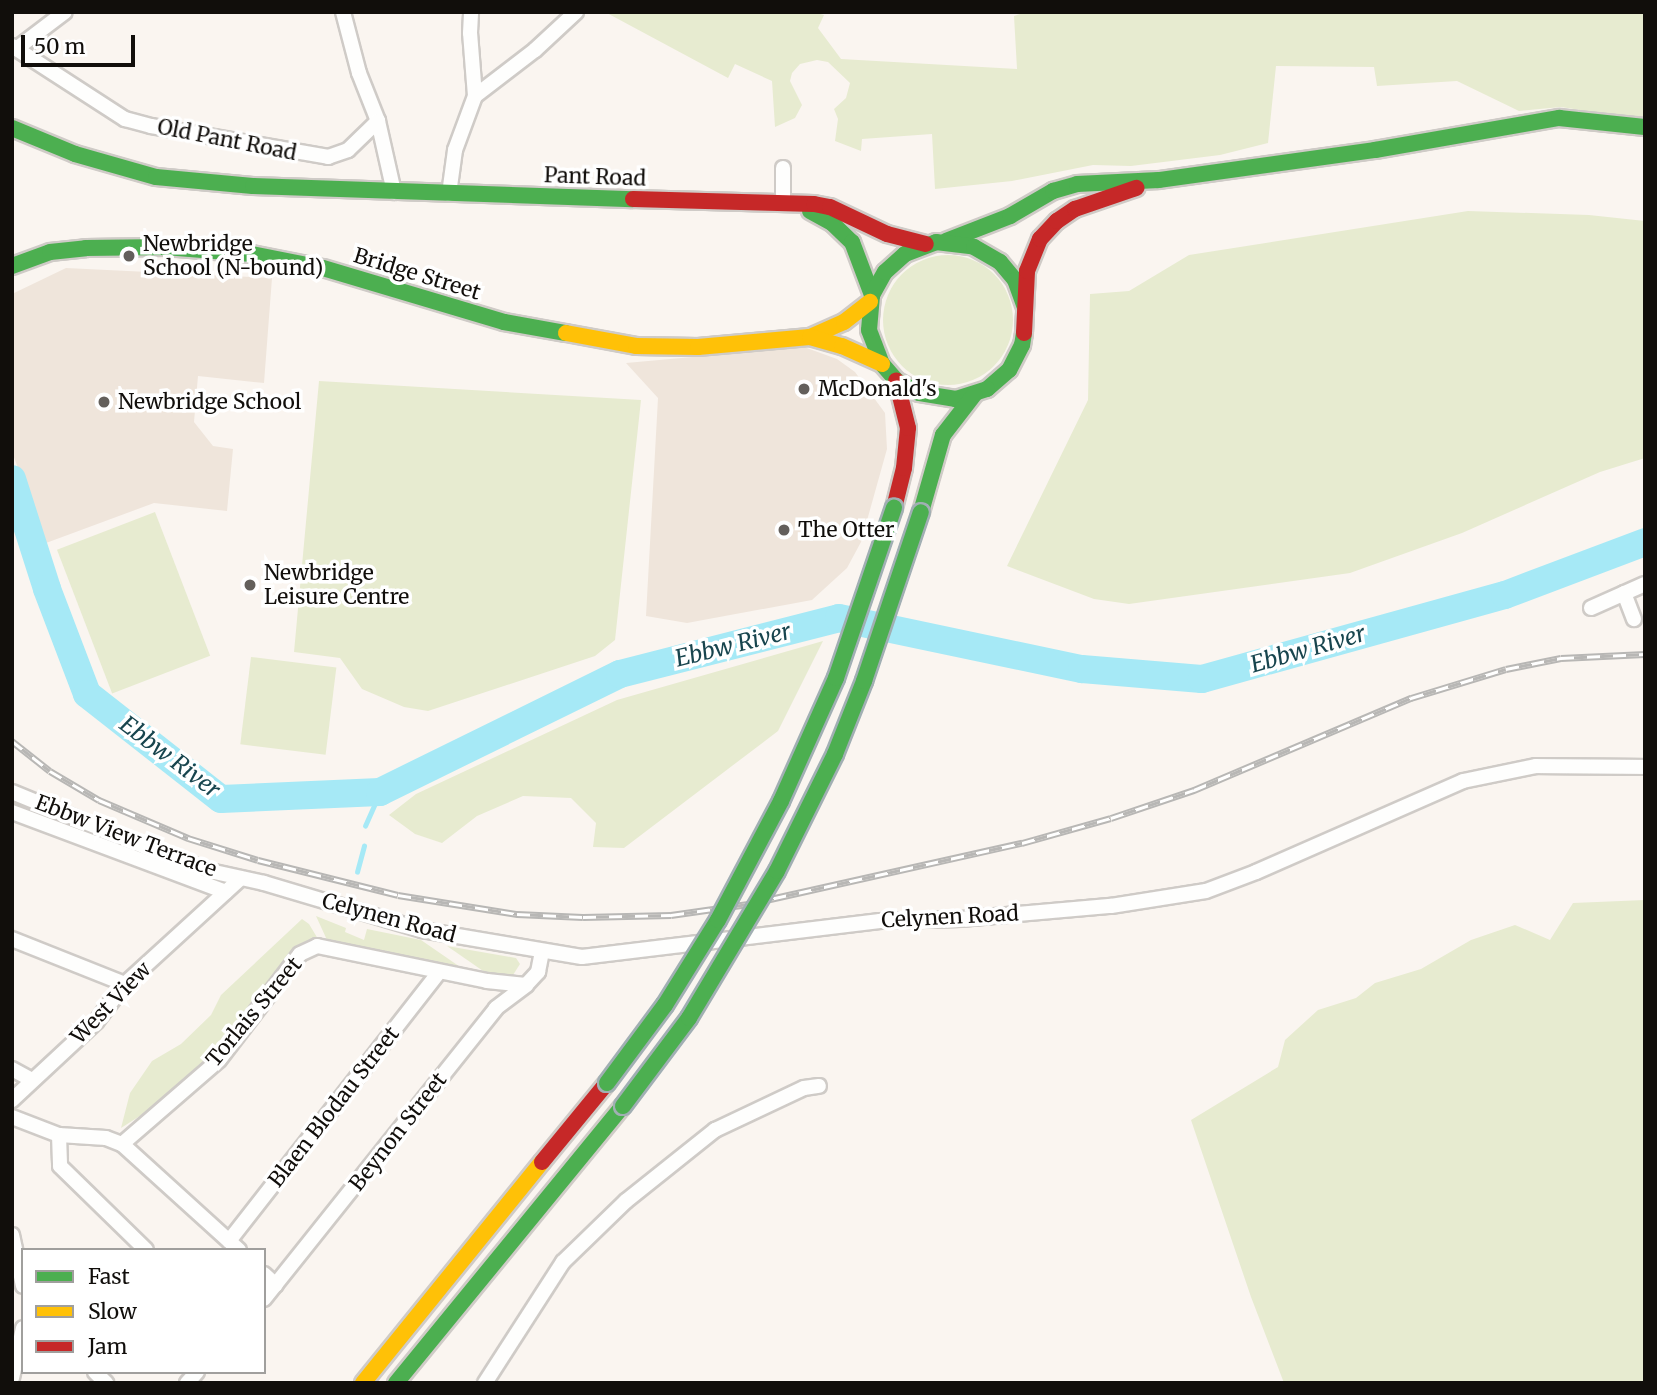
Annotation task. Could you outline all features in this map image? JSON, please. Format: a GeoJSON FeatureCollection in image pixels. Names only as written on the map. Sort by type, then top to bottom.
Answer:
{"type":"FeatureCollection","features":[{"type":"Feature","properties":{"kind":"main road"},"geometry":{"type":"LineString","coordinates":[[1159,180],[1075,209],[1047,230],[1030,259],[1025,333],[1017,358],[999,381],[974,395],[956,398],[929,396],[896,380],[882,365],[869,330],[871,298],[895,262],[926,244],[946,241],[1010,216],[1069,186],[1159,180],[1375,150],[1559,118],[1645,127]]}},
{"type":"Feature","properties":{"kind":"main road","name":"Pant Road"},"geometry":{"type":"LineString","coordinates":[[12,128],[75,154],[156,177],[253,186],[394,192],[822,205],[875,229],[926,244]]}},
{"type":"Feature","properties":{"kind":"main road","name":"Pant Road"},"geometry":{"type":"LineString","coordinates":[[789,204],[832,223],[852,242],[861,259],[871,298]]}},
{"type":"Feature","properties":{"kind":"main road"},"geometry":{"type":"LineString","coordinates":[[946,241],[974,247],[1000,262],[1015,280],[1025,307]]}},
{"type":"Feature","properties":{"kind":"main road","name":"Bridge Street"},"geometry":{"type":"LineString","coordinates":[[12,266],[65,249],[136,247],[226,251],[323,268],[504,322],[636,346],[698,347],[810,337],[834,328],[871,298]]}},
{"type":"Feature","properties":{"kind":"main road","name":"Bridge Street"},"geometry":{"type":"LineString","coordinates":[[810,337],[842,345],[882,365]]}},
{"type":"Feature","properties":{"kind":"main road"},"geometry":{"type":"LineString","coordinates":[[363,1383],[607,1083],[665,1005],[718,920],[781,802],[836,678],[894,508],[904,468],[908,428],[896,380]]}},
{"type":"Feature","properties":{"kind":"main road"},"geometry":{"type":"LineString","coordinates":[[396,1383],[622,1107],[689,1018],[777,871],[835,754],[864,681],[921,512],[943,435],[974,395]]}},
{"type":"Feature","properties":{"kind":"street"},"geometry":{"type":"LineString","coordinates":[[14,48],[65,12]]}},
{"type":"Feature","properties":{"kind":"street"},"geometry":{"type":"LineString","coordinates":[[343,12],[359,73],[378,121],[394,192]]}},
{"type":"Feature","properties":{"kind":"street"},"geometry":{"type":"LineString","coordinates":[[449,194],[455,150],[475,96],[471,12]]}},
{"type":"Feature","properties":{"kind":"street"},"geometry":{"type":"LineString","coordinates":[[475,96],[519,64],[576,12]]}},
{"type":"Feature","properties":{"kind":"street","name":"Old Pant Road"},"geometry":{"type":"LineString","coordinates":[[14,48],[125,119],[151,126],[328,157],[348,150],[378,121]]}},
{"type":"Feature","properties":{"kind":"street"},"geometry":{"type":"LineString","coordinates":[[783,168],[789,204]]}},
{"type":"Feature","properties":{"kind":"street"},"geometry":{"type":"LineString","coordinates":[[1591,608],[1645,584]]}},
{"type":"Feature","properties":{"kind":"street"},"geometry":{"type":"LineString","coordinates":[[1624,593],[1634,619]]}},
{"type":"Feature","properties":{"kind":"street","name":"Celynen Road"},"geometry":{"type":"LineString","coordinates":[[241,878],[422,930],[582,957],[880,921],[961,919],[1111,906],[1206,891],[1256,872],[1463,781],[1536,766],[1645,767]]}},
{"type":"Feature","properties":{"kind":"street","name":"Ebbw View Terrace"},"geometry":{"type":"LineString","coordinates":[[12,792],[155,851],[241,878]]}},
{"type":"Feature","properties":{"kind":"street"},"geometry":{"type":"LineString","coordinates":[[12,812],[226,892]]}},
{"type":"Feature","properties":{"kind":"street","name":"West View"},"geometry":{"type":"LineString","coordinates":[[12,1100],[96,1022],[125,984],[241,878]]}},
{"type":"Feature","properties":{"kind":"street"},"geometry":{"type":"LineString","coordinates":[[12,939],[125,984]]}},
{"type":"Feature","properties":{"kind":"street","name":"Torlais Street"},"geometry":{"type":"LineString","coordinates":[[122,1143],[219,1060],[300,954],[317,946],[439,972],[526,985]]}},
{"type":"Feature","properties":{"kind":"street"},"geometry":{"type":"LineString","coordinates":[[526,985],[538,972],[542,952]]}},
{"type":"Feature","properties":{"kind":"street","name":"Blaen Blodau Street"},"geometry":{"type":"LineString","coordinates":[[234,1245],[439,972]]}},
{"type":"Feature","properties":{"kind":"street","name":"Beynon Street"},"geometry":{"type":"LineString","coordinates":[[266,1297],[496,1008],[526,985]]}},
{"type":"Feature","properties":{"kind":"street"},"geometry":{"type":"LineString","coordinates":[[12,1069],[32,1080]]}},
{"type":"Feature","properties":{"kind":"street"},"geometry":{"type":"LineString","coordinates":[[485,1383],[564,1262],[626,1201],[715,1130],[804,1088],[819,1086]]}},
{"type":"Feature","properties":{"kind":"street"},"geometry":{"type":"LineString","coordinates":[[12,1117],[59,1135],[106,1138],[122,1143],[234,1245]]}},
{"type":"Feature","properties":{"kind":"street"},"geometry":{"type":"LineString","coordinates":[[59,1135],[60,1166],[144,1248]]}},
{"type":"Feature","properties":{"kind":"street"},"geometry":{"type":"LineString","coordinates":[[12,1235],[21,1280]]}},
{"type":"Feature","properties":{"kind":"street"},"geometry":{"type":"LineString","coordinates":[[266,1276],[276,1285]]}},
{"type":"Feature","properties":{"kind":"street"},"geometry":{"type":"LineString","coordinates":[[12,1378],[21,1337]]}},
{"type":"Feature","properties":{"kind":"shaded area","name":"Newbridge School"},"geometry":{"type":"Polygon","coordinates":[[[66,268],[272,278],[264,383],[198,376],[194,422],[213,446],[233,449],[227,511],[154,503],[46,543],[12,452],[12,294],[66,268]]]}},
{"type":"Feature","properties":{"kind":"shaded area"},"geometry":{"type":"Polygon","coordinates":[[[804,347],[837,359],[855,372],[885,413],[887,449],[861,542],[847,568],[812,600],[687,623],[646,616],[658,398],[626,363],[804,347]]]}},
{"type":"Feature","properties":{"kind":"green space"},"geometry":{"type":"Polygon","coordinates":[[[605,12],[813,12],[824,15],[818,28],[841,59],[1017,69],[1014,16],[1026,12],[1645,12],[1645,120],[1561,107],[1519,111],[1457,81],[1377,86],[1374,67],[1276,66],[1268,143],[1220,155],[1131,166],[1093,165],[1012,181],[935,189],[932,134],[862,139],[861,151],[835,141],[838,119],[834,109],[846,98],[850,83],[828,62],[817,60],[800,64],[792,73],[790,81],[802,105],[795,118],[775,127],[772,81],[735,64],[728,78],[605,12]]]}},
{"type":"Feature","properties":{"kind":"green space"},"geometry":{"type":"Polygon","coordinates":[[[1468,211],[1589,215],[1645,221],[1645,458],[1600,472],[1462,533],[1350,573],[1129,604],[1094,599],[1007,566],[1088,400],[1090,294],[1129,291],[1189,255],[1468,211]]]}},
{"type":"Feature","properties":{"kind":"green space"},"geometry":{"type":"Polygon","coordinates":[[[948,255],[973,260],[994,274],[1008,295],[1013,320],[1008,345],[994,366],[973,380],[948,385],[923,380],[902,366],[888,345],[883,320],[888,295],[902,274],[923,260],[948,255]]]}},
{"type":"Feature","properties":{"kind":"green space"},"geometry":{"type":"Polygon","coordinates":[[[319,381],[641,400],[615,640],[595,656],[428,711],[404,707],[362,689],[340,658],[294,652],[319,381]]]}},
{"type":"Feature","properties":{"kind":"green space"},"geometry":{"type":"Polygon","coordinates":[[[155,512],[210,656],[112,693],[57,550],[155,512]]]}},
{"type":"Feature","properties":{"kind":"green space"},"geometry":{"type":"Polygon","coordinates":[[[823,641],[778,731],[624,848],[593,847],[596,823],[571,798],[523,796],[477,816],[442,843],[415,834],[389,815],[416,794],[617,700],[823,641]]]}},
{"type":"Feature","properties":{"kind":"green space"},"geometry":{"type":"Polygon","coordinates":[[[251,657],[336,667],[326,755],[240,744],[251,657]]]}},
{"type":"Feature","properties":{"kind":"green space"},"geometry":{"type":"Polygon","coordinates":[[[1645,900],[1645,1383],[1284,1383],[1251,1297],[1191,1120],[1278,1067],[1285,1040],[1318,1010],[1356,998],[1375,983],[1421,969],[1471,940],[1515,925],[1550,940],[1573,903],[1645,900]]]}},
{"type":"Feature","properties":{"kind":"green space"},"geometry":{"type":"Polygon","coordinates":[[[316,916],[346,928],[345,932],[364,940],[367,929],[421,940],[466,971],[327,940],[316,916]]]}},
{"type":"Feature","properties":{"kind":"green space"},"geometry":{"type":"Polygon","coordinates":[[[302,919],[309,924],[318,939],[295,948],[216,1055],[154,1107],[121,1128],[130,1093],[152,1061],[181,1044],[211,1015],[221,995],[302,919]]]}},
{"type":"Feature","properties":{"kind":"green space"},"geometry":{"type":"Polygon","coordinates":[[[447,946],[516,958],[520,964],[513,975],[486,973],[447,946]]]}},
{"type":"Feature","properties":{"kind":"waterway","name":"Ebbw River"},"geometry":{"type":"LineString","coordinates":[[12,479],[47,589],[87,694],[221,799],[380,792],[620,674],[839,618],[1082,669],[1202,679],[1505,595],[1645,542]]}},
{"type":"Feature","properties":{"kind":"waterway"},"geometry":{"type":"LineString","coordinates":[[365,826],[380,792]]}},
{"type":"Feature","properties":{"kind":"waterway"},"geometry":{"type":"LineString","coordinates":[[357,872],[364,846]]}},
{"type":"Feature","properties":{"kind":"railway"},"geometry":{"type":"LineString","coordinates":[[12,741],[50,771],[99,800],[188,838],[258,860],[398,895],[517,914],[583,917],[671,915],[748,904],[1022,843],[1111,818],[1194,790],[1411,698],[1506,669],[1561,658],[1645,654]]}},
{"type":"Feature","properties":{"kind":"traffic: fast"},"geometry":{"type":"LineString","coordinates":[[946,241],[1010,216],[1053,191],[1077,184],[1159,180],[1375,150],[1559,118],[1645,127]]}},
{"type":"Feature","properties":{"kind":"traffic: fast"},"geometry":{"type":"LineString","coordinates":[[12,128],[75,154],[156,177],[253,186],[633,199]]}},
{"type":"Feature","properties":{"kind":"traffic: fast"},"geometry":{"type":"LineString","coordinates":[[810,211],[832,223],[852,242],[872,295]]}},
{"type":"Feature","properties":{"kind":"traffic: fast"},"geometry":{"type":"LineString","coordinates":[[1024,333],[1022,345],[1009,370],[987,389],[956,399],[919,393],[896,380],[882,364],[869,330],[872,295],[885,272],[905,254],[936,242],[974,247],[1000,262],[1015,280],[1025,307]]}},
{"type":"Feature","properties":{"kind":"traffic: fast"},"geometry":{"type":"LineString","coordinates":[[12,266],[50,252],[86,248],[165,247],[252,254],[323,268],[504,322],[566,333]]}},
{"type":"Feature","properties":{"kind":"traffic: fast"},"geometry":{"type":"LineString","coordinates":[[921,512],[943,435],[974,395]]}},
{"type":"Feature","properties":{"kind":"traffic: fast"},"geometry":{"type":"LineString","coordinates":[[607,1083],[665,1005],[718,920],[781,801],[836,678],[894,508]]}},
{"type":"Feature","properties":{"kind":"traffic: fast"},"geometry":{"type":"LineString","coordinates":[[623,1106],[689,1018],[777,871],[835,754],[864,681],[921,512]]}},
{"type":"Feature","properties":{"kind":"traffic: fast"},"geometry":{"type":"LineString","coordinates":[[396,1383],[623,1106]]}},
{"type":"Feature","properties":{"kind":"traffic: slow"},"geometry":{"type":"LineString","coordinates":[[566,333],[636,346],[698,347],[810,337],[844,322],[870,302]]}},
{"type":"Feature","properties":{"kind":"traffic: slow"},"geometry":{"type":"LineString","coordinates":[[810,337],[842,346],[882,364]]}},
{"type":"Feature","properties":{"kind":"traffic: slow"},"geometry":{"type":"LineString","coordinates":[[363,1383],[542,1162]]}},
{"type":"Feature","properties":{"kind":"traffic: jam"},"geometry":{"type":"LineString","coordinates":[[1024,333],[1027,271],[1040,239],[1057,221],[1075,209],[1136,188]]}},
{"type":"Feature","properties":{"kind":"traffic: jam"},"geometry":{"type":"LineString","coordinates":[[633,199],[814,204],[830,207],[887,234],[926,244]]}},
{"type":"Feature","properties":{"kind":"traffic: jam"},"geometry":{"type":"LineString","coordinates":[[894,508],[904,468],[908,428],[896,380]]}},
{"type":"Feature","properties":{"kind":"traffic: jam"},"geometry":{"type":"LineString","coordinates":[[542,1162],[607,1083]]}},
{"type":"Feature","properties":{"kind":"place","name":"Newbridge School (N-bound)"},"geometry":{"type":"Point","coordinates":[129,256]}},
{"type":"Feature","properties":{"kind":"place","name":"McDonald's"},"geometry":{"type":"Point","coordinates":[804,389]}},
{"type":"Feature","properties":{"kind":"place","name":"Newbridge School"},"geometry":{"type":"Point","coordinates":[104,402]}},
{"type":"Feature","properties":{"kind":"place","name":"The Otter"},"geometry":{"type":"Point","coordinates":[784,530]}},
{"type":"Feature","properties":{"kind":"place","name":"Newbridge Leisure Centre"},"geometry":{"type":"Point","coordinates":[250,585]}}]}
